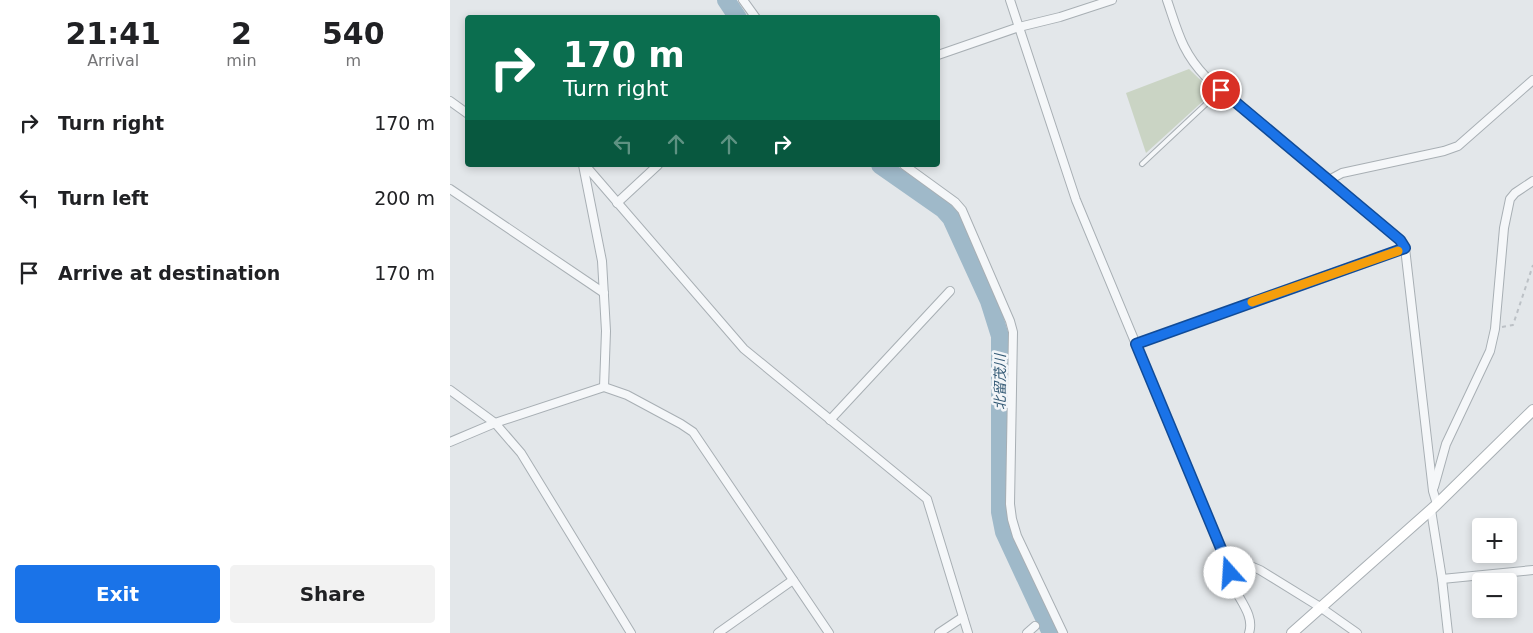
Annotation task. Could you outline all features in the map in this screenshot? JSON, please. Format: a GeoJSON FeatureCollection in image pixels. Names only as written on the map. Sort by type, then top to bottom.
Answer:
{"type":"FeatureCollection","features":[{"type":"Feature","properties":{"kind":"street"},"geometry":{"type":"LineString","coordinates":[[743,0],[754,15]]}},
{"type":"Feature","properties":{"kind":"street"},"geometry":{"type":"LineString","coordinates":[[1010,0],[1076,200],[1227,563],[1232,583],[1247,612],[1251,628],[1249,633]]}},
{"type":"Feature","properties":{"kind":"street"},"geometry":{"type":"LineString","coordinates":[[940,54],[1019,27],[1060,17],[1112,0]]}},
{"type":"Feature","properties":{"kind":"street"},"geometry":{"type":"LineString","coordinates":[[1167,0],[1184,50],[1194,64],[1221,90],[1400,240],[1405,248],[1448,633]]}},
{"type":"Feature","properties":{"kind":"street"},"geometry":{"type":"LineString","coordinates":[[1329,180],[1342,173],[1444,151],[1458,146],[1533,80]]}},
{"type":"Feature","properties":{"kind":"street"},"geometry":{"type":"LineString","coordinates":[[450,101],[465,112]]}},
{"type":"Feature","properties":{"kind":"street"},"geometry":{"type":"LineString","coordinates":[[584,167],[598,239],[604,293],[606,331],[604,387]]}},
{"type":"Feature","properties":{"kind":"street"},"geometry":{"type":"LineString","coordinates":[[586,167],[744,349],[927,499],[968,633]]}},
{"type":"Feature","properties":{"kind":"street"},"geometry":{"type":"LineString","coordinates":[[617,203],[656,167]]}},
{"type":"Feature","properties":{"kind":"street"},"geometry":{"type":"LineString","coordinates":[[907,167],[955,202],[962,210],[1010,321],[1013,332],[1010,504],[1012,519],[1017,536],[1063,633]]}},
{"type":"Feature","properties":{"kind":"street"},"geometry":{"type":"LineString","coordinates":[[1433,491],[1446,444],[1490,351],[1495,329],[1504,228],[1510,199],[1515,193],[1533,181]]}},
{"type":"Feature","properties":{"kind":"street"},"geometry":{"type":"LineString","coordinates":[[450,189],[604,293]]}},
{"type":"Feature","properties":{"kind":"street"},"geometry":{"type":"LineString","coordinates":[[1136,344],[1405,248]]}},
{"type":"Feature","properties":{"kind":"street"},"geometry":{"type":"LineString","coordinates":[[830,420],[950,291]]}},
{"type":"Feature","properties":{"kind":"street"},"geometry":{"type":"LineString","coordinates":[[450,442],[495,424],[604,387],[627,395],[693,432],[828,633]]}},
{"type":"Feature","properties":{"kind":"street"},"geometry":{"type":"LineString","coordinates":[[450,390],[495,424],[521,453],[631,633]]}},
{"type":"Feature","properties":{"kind":"street"},"geometry":{"type":"LineString","coordinates":[[1292,633],[1434,507],[1533,410]]}},
{"type":"Feature","properties":{"kind":"street"},"geometry":{"type":"LineString","coordinates":[[1227,563],[1248,565],[1260,570],[1320,607],[1357,633]]}},
{"type":"Feature","properties":{"kind":"street"},"geometry":{"type":"LineString","coordinates":[[1442,579],[1533,570]]}},
{"type":"Feature","properties":{"kind":"street"},"geometry":{"type":"LineString","coordinates":[[718,633],[793,580]]}},
{"type":"Feature","properties":{"kind":"street"},"geometry":{"type":"LineString","coordinates":[[939,633],[963,617]]}},
{"type":"Feature","properties":{"kind":"street"},"geometry":{"type":"LineString","coordinates":[[1027,633],[1034,626]]}},
{"type":"Feature","properties":{"kind":"lane"},"geometry":{"type":"LineString","coordinates":[[1142,164],[1221,90]]}},
{"type":"Feature","properties":{"kind":"path"},"geometry":{"type":"LineString","coordinates":[[1495,329],[1513,325],[1533,265]]}},
{"type":"Feature","properties":{"kind":"green space"},"geometry":{"type":"Polygon","coordinates":[[[1189,69],[1213,92],[1146,153],[1126,93],[1189,69]]]}},
{"type":"Feature","properties":{"kind":"waterway","name":"北留茂川"},"geometry":{"type":"LineString","coordinates":[[726,0],[736,15]]}},
{"type":"Feature","properties":{"kind":"waterway","name":"北留茂川"},"geometry":{"type":"LineString","coordinates":[[883,167],[943,209],[951,218],[989,301],[1000,336],[1000,512],[1004,532],[1051,633]]}},
{"type":"Feature","properties":{"kind":"slow traffic"},"geometry":{"type":"LineString","coordinates":[[1252,302],[1398,251]]}},
{"type":"Feature","properties":{"kind":"route"},"geometry":{"type":"LineString","coordinates":[[1221,90],[1400,240],[1405,248],[1136,344],[1230,573]]}}]}
